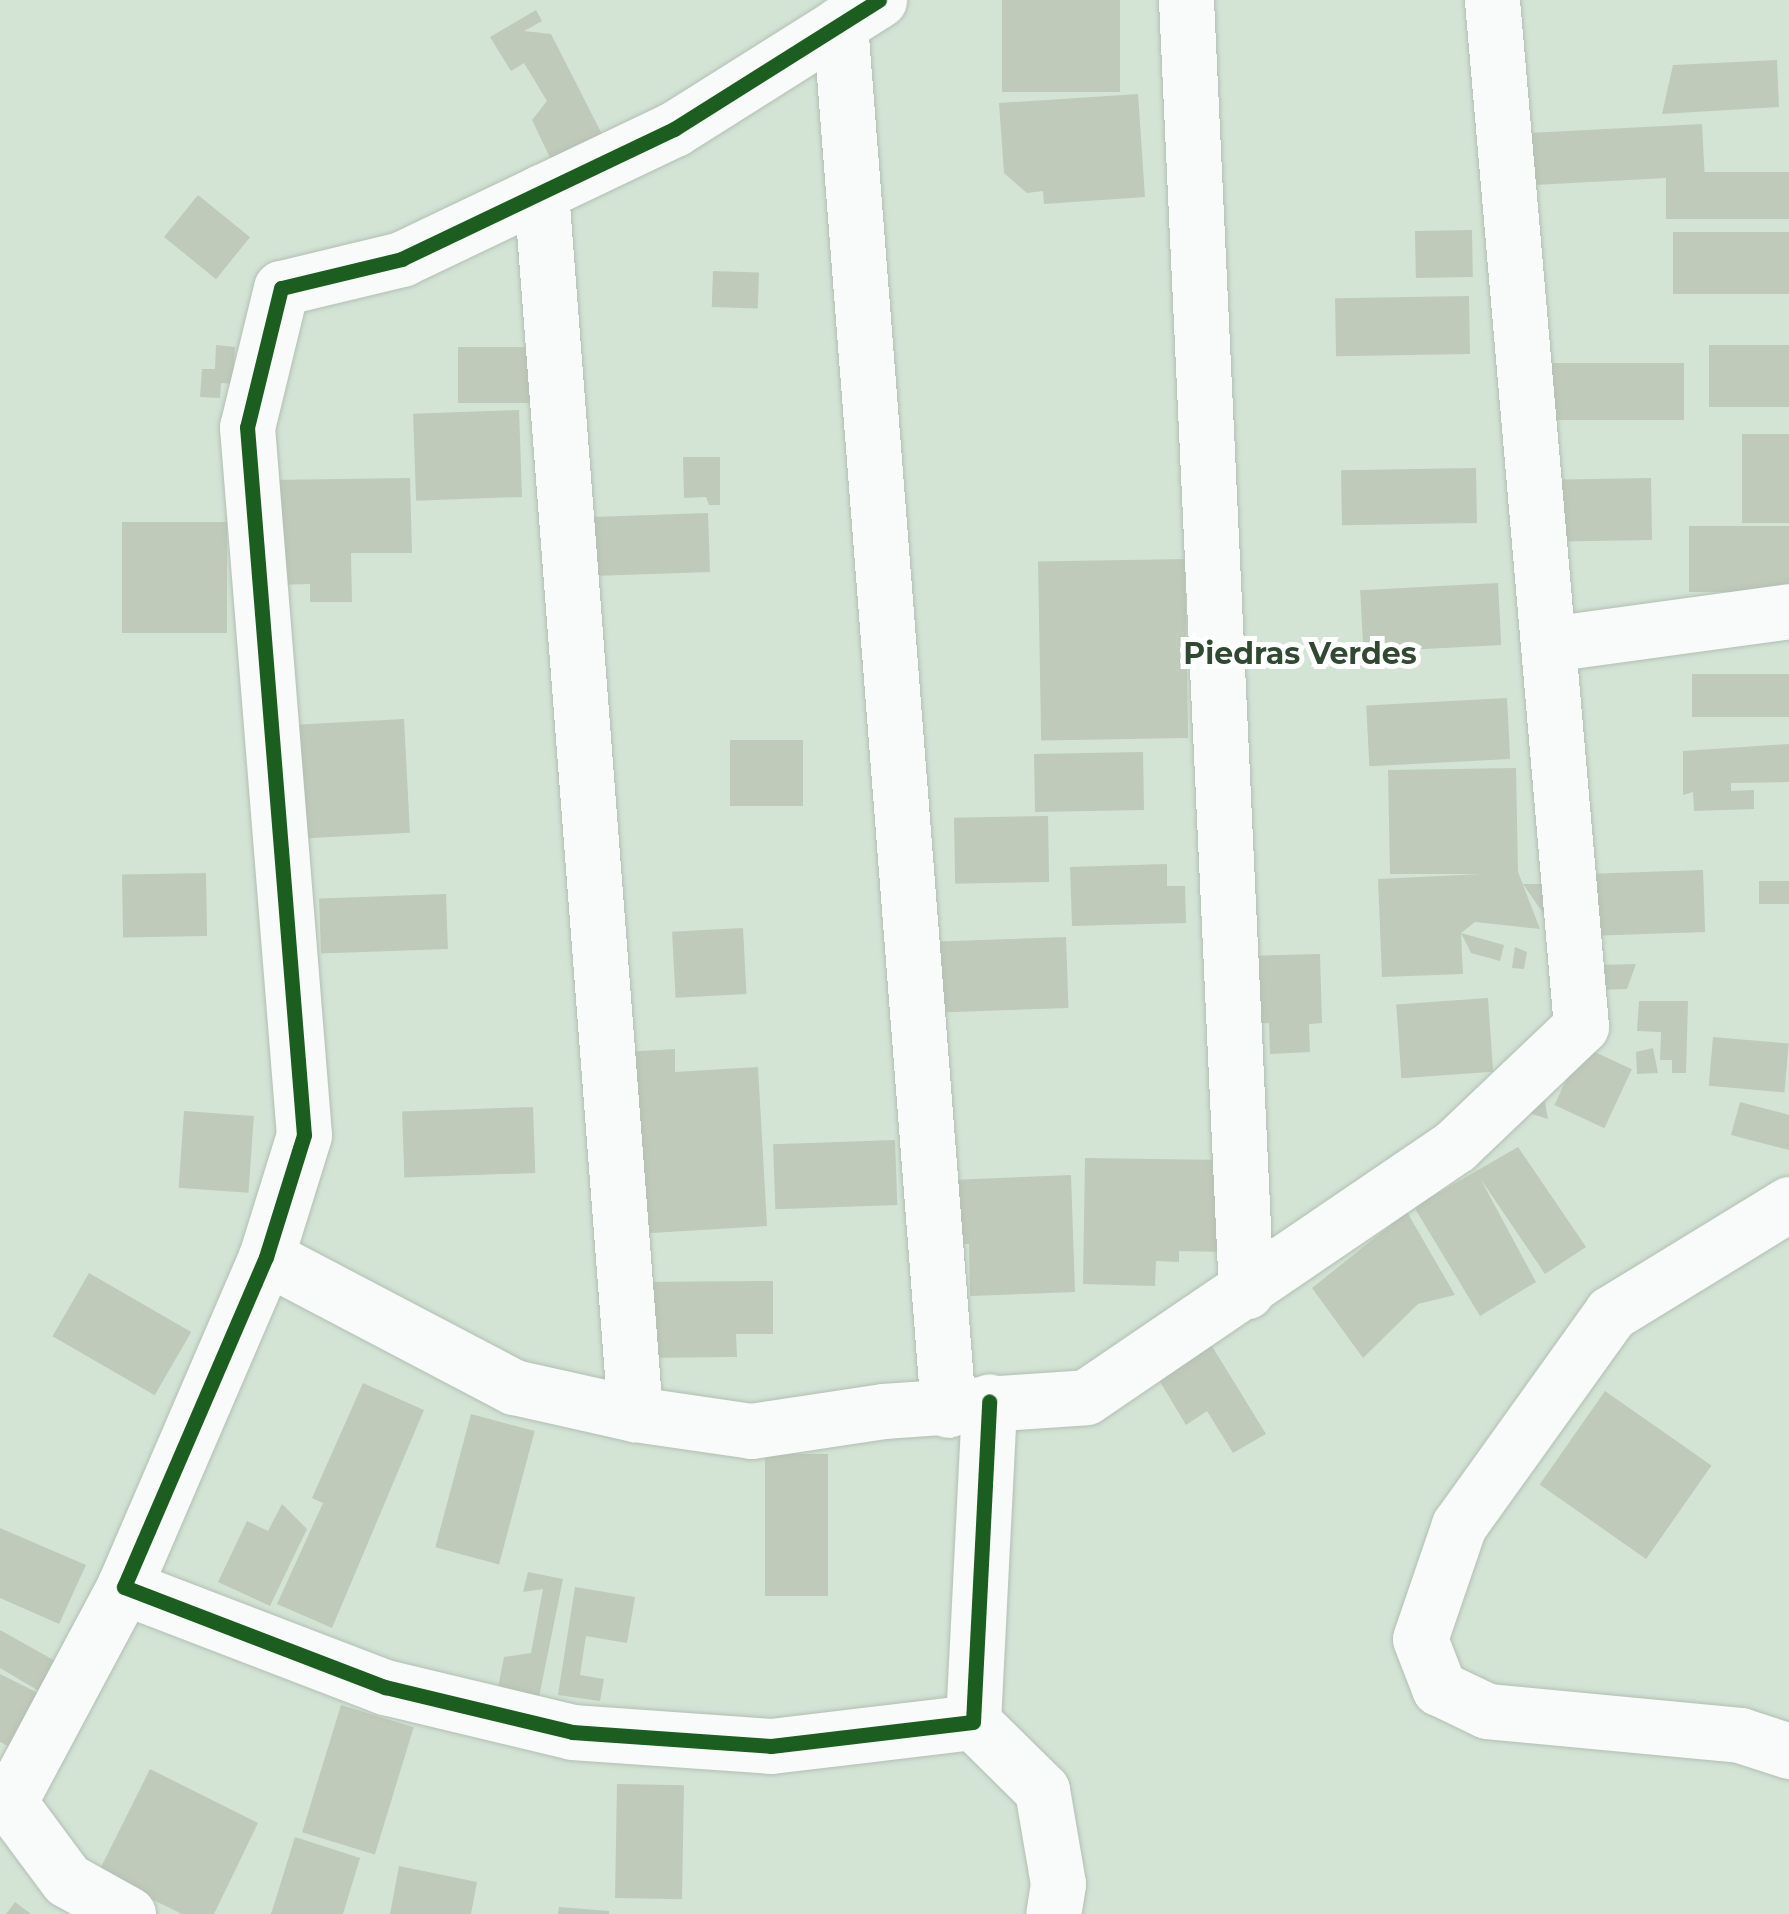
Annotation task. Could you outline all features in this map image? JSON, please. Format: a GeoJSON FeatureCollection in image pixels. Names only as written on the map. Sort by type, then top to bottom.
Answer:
{"type":"FeatureCollection","features":[{"type":"Feature","properties":{"kind":"street"},"geometry":{"type":"LineString","coordinates":[[1186,0],[1246,1292]]}},
{"type":"Feature","properties":{"kind":"street"},"geometry":{"type":"LineString","coordinates":[[266,1257],[514,1387],[635,1414],[752,1431],[883,1412],[1086,1396],[1246,1292],[1456,1146],[1581,1026],[1492,0]]}},
{"type":"Feature","properties":{"kind":"street"},"geometry":{"type":"LineString","coordinates":[[128,1914],[66,1880],[8,1802],[124,1587],[266,1257],[304,1135],[248,427],[281,288],[402,259],[674,128],[860,12],[969,1406],[973,1722],[1042,1790],[1058,1884],[1053,1914]]}},
{"type":"Feature","properties":{"kind":"street"},"geometry":{"type":"LineString","coordinates":[[541,192],[635,1414]]}},
{"type":"Feature","properties":{"kind":"street"},"geometry":{"type":"LineString","coordinates":[[1548,644],[1789,611]]}},
{"type":"Feature","properties":{"kind":"street"},"geometry":{"type":"LineString","coordinates":[[1789,1204],[1611,1313],[1459,1525],[1420,1639],[1439,1688],[1487,1711],[1740,1735],[1789,1751]]}},
{"type":"Feature","properties":{"kind":"street"},"geometry":{"type":"LineString","coordinates":[[124,1587],[385,1686],[572,1732],[772,1746],[973,1722]]}},
{"type":"Feature","properties":{"kind":"building"},"geometry":{"type":"Polygon","coordinates":[[[1002,0],[1120,0],[1120,92],[1002,92],[1002,0]]]}},
{"type":"Feature","properties":{"kind":"building"},"geometry":{"type":"Polygon","coordinates":[[[536,10],[542,21],[524,31],[551,34],[605,140],[554,166],[532,120],[547,101],[524,63],[511,71],[490,37],[536,10]]]}},
{"type":"Feature","properties":{"kind":"building"},"geometry":{"type":"Polygon","coordinates":[[[1777,60],[1779,107],[1662,114],[1673,65],[1777,60]]]}},
{"type":"Feature","properties":{"kind":"building"},"geometry":{"type":"Polygon","coordinates":[[[1138,94],[1145,197],[1044,204],[1043,191],[1027,193],[1004,173],[999,103],[1138,94]]]}},
{"type":"Feature","properties":{"kind":"building"},"geometry":{"type":"Polygon","coordinates":[[[1702,124],[1705,176],[1523,185],[1520,134],[1702,124]]]}},
{"type":"Feature","properties":{"kind":"building"},"geometry":{"type":"Polygon","coordinates":[[[1666,172],[1789,172],[1789,219],[1666,219],[1666,172]]]}},
{"type":"Feature","properties":{"kind":"building"},"geometry":{"type":"Polygon","coordinates":[[[198,195],[250,237],[216,279],[164,237],[198,195]]]}},
{"type":"Feature","properties":{"kind":"building"},"geometry":{"type":"Polygon","coordinates":[[[1472,230],[1473,277],[1416,278],[1415,231],[1472,230]]]}},
{"type":"Feature","properties":{"kind":"building"},"geometry":{"type":"Polygon","coordinates":[[[1673,232],[1789,232],[1789,294],[1673,294],[1673,232]]]}},
{"type":"Feature","properties":{"kind":"building"},"geometry":{"type":"Polygon","coordinates":[[[713,271],[759,273],[758,309],[712,307],[713,271]]]}},
{"type":"Feature","properties":{"kind":"building"},"geometry":{"type":"Polygon","coordinates":[[[1469,296],[1470,354],[1336,356],[1335,298],[1469,296]]]}},
{"type":"Feature","properties":{"kind":"building"},"geometry":{"type":"Polygon","coordinates":[[[216,345],[235,347],[233,384],[221,383],[220,398],[200,397],[202,369],[215,369],[216,345]]]}},
{"type":"Feature","properties":{"kind":"building"},"geometry":{"type":"Polygon","coordinates":[[[1709,345],[1789,345],[1789,407],[1709,407],[1709,345]]]}},
{"type":"Feature","properties":{"kind":"building"},"geometry":{"type":"Polygon","coordinates":[[[458,347],[534,347],[534,403],[458,403],[458,347]]]}},
{"type":"Feature","properties":{"kind":"building"},"geometry":{"type":"Polygon","coordinates":[[[1548,363],[1684,363],[1684,420],[1548,420],[1548,363]]]}},
{"type":"Feature","properties":{"kind":"building"},"geometry":{"type":"Polygon","coordinates":[[[519,410],[522,497],[416,501],[413,414],[519,410]]]}},
{"type":"Feature","properties":{"kind":"building"},"geometry":{"type":"Polygon","coordinates":[[[1742,434],[1789,434],[1789,523],[1742,523],[1742,434]]]}},
{"type":"Feature","properties":{"kind":"building"},"geometry":{"type":"Polygon","coordinates":[[[683,457],[720,457],[720,505],[709,505],[706,497],[684,498],[683,457]]]}},
{"type":"Feature","properties":{"kind":"building"},"geometry":{"type":"Polygon","coordinates":[[[1476,468],[1477,523],[1342,525],[1341,470],[1476,468]]]}},
{"type":"Feature","properties":{"kind":"building"},"geometry":{"type":"Polygon","coordinates":[[[410,478],[412,553],[351,553],[352,602],[310,602],[310,584],[271,585],[269,480],[410,478]]]}},
{"type":"Feature","properties":{"kind":"building"},"geometry":{"type":"Polygon","coordinates":[[[1651,478],[1652,540],[1549,542],[1548,480],[1651,478]]]}},
{"type":"Feature","properties":{"kind":"building"},"geometry":{"type":"Polygon","coordinates":[[[708,513],[710,572],[587,576],[585,517],[708,513]]]}},
{"type":"Feature","properties":{"kind":"building"},"geometry":{"type":"Polygon","coordinates":[[[122,522],[227,522],[227,633],[122,633],[122,522]]]}},
{"type":"Feature","properties":{"kind":"building"},"geometry":{"type":"Polygon","coordinates":[[[1689,526],[1789,526],[1789,592],[1689,592],[1689,526]]]}},
{"type":"Feature","properties":{"kind":"building"},"geometry":{"type":"Polygon","coordinates":[[[1185,559],[1188,738],[1041,741],[1038,562],[1185,559]]]}},
{"type":"Feature","properties":{"kind":"building"},"geometry":{"type":"Polygon","coordinates":[[[1498,583],[1501,645],[1363,652],[1360,590],[1498,583]]]}},
{"type":"Feature","properties":{"kind":"building"},"geometry":{"type":"Polygon","coordinates":[[[1692,674],[1789,674],[1789,717],[1692,717],[1692,674]]]}},
{"type":"Feature","properties":{"kind":"building"},"geometry":{"type":"Polygon","coordinates":[[[1507,698],[1510,759],[1369,766],[1366,705],[1507,698]]]}},
{"type":"Feature","properties":{"kind":"building"},"geometry":{"type":"Polygon","coordinates":[[[404,719],[410,833],[288,839],[282,725],[404,719]]]}},
{"type":"Feature","properties":{"kind":"building"},"geometry":{"type":"Polygon","coordinates":[[[730,740],[803,740],[803,806],[730,806],[730,740]]]}},
{"type":"Feature","properties":{"kind":"building"},"geometry":{"type":"Polygon","coordinates":[[[1789,744],[1789,782],[1731,783],[1731,791],[1754,790],[1754,809],[1694,811],[1693,792],[1683,795],[1683,751],[1789,744]]]}},
{"type":"Feature","properties":{"kind":"building"},"geometry":{"type":"Polygon","coordinates":[[[1143,752],[1144,810],[1035,812],[1034,754],[1143,752]]]}},
{"type":"Feature","properties":{"kind":"building"},"geometry":{"type":"Polygon","coordinates":[[[1516,768],[1518,872],[1540,929],[1475,922],[1461,933],[1463,974],[1382,977],[1378,879],[1481,874],[1390,874],[1388,770],[1516,768]]]}},
{"type":"Feature","properties":{"kind":"building"},"geometry":{"type":"Polygon","coordinates":[[[1048,816],[1049,882],[955,884],[954,818],[1048,816]]]}},
{"type":"Feature","properties":{"kind":"building"},"geometry":{"type":"Polygon","coordinates":[[[1167,864],[1167,886],[1185,886],[1186,923],[1072,926],[1070,867],[1167,864]]]}},
{"type":"Feature","properties":{"kind":"building"},"geometry":{"type":"Polygon","coordinates":[[[1703,870],[1705,932],[1587,936],[1585,874],[1703,870]]]}},
{"type":"Feature","properties":{"kind":"building"},"geometry":{"type":"Polygon","coordinates":[[[206,873],[207,936],[123,937],[122,874],[206,873]]]}},
{"type":"Feature","properties":{"kind":"building"},"geometry":{"type":"Polygon","coordinates":[[[1759,881],[1789,881],[1789,904],[1759,904],[1759,881]]]}},
{"type":"Feature","properties":{"kind":"building"},"geometry":{"type":"Polygon","coordinates":[[[1523,884],[1550,884],[1550,923],[1523,884]]]}},
{"type":"Feature","properties":{"kind":"building"},"geometry":{"type":"Polygon","coordinates":[[[446,894],[448,949],[321,953],[319,898],[446,894]]]}},
{"type":"Feature","properties":{"kind":"building"},"geometry":{"type":"Polygon","coordinates":[[[743,928],[746,994],[676,998],[672,932],[743,928]]]}},
{"type":"Feature","properties":{"kind":"building"},"geometry":{"type":"Polygon","coordinates":[[[1461,933],[1504,945],[1500,961],[1471,953],[1461,933]]]}},
{"type":"Feature","properties":{"kind":"building"},"geometry":{"type":"Polygon","coordinates":[[[1066,937],[1068,1008],[934,1013],[931,942],[1066,937]]]}},
{"type":"Feature","properties":{"kind":"building"},"geometry":{"type":"Polygon","coordinates":[[[1515,947],[1527,952],[1524,969],[1512,968],[1515,947]]]}},
{"type":"Feature","properties":{"kind":"building"},"geometry":{"type":"Polygon","coordinates":[[[1320,954],[1322,1023],[1309,1024],[1310,1052],[1270,1054],[1269,1023],[1246,1024],[1245,956],[1320,954]]]}},
{"type":"Feature","properties":{"kind":"building"},"geometry":{"type":"Polygon","coordinates":[[[1636,964],[1627,989],[1598,990],[1598,965],[1636,964]]]}},
{"type":"Feature","properties":{"kind":"building"},"geometry":{"type":"Polygon","coordinates":[[[1488,998],[1493,1072],[1401,1078],[1396,1004],[1488,998]]]}},
{"type":"Feature","properties":{"kind":"building"},"geometry":{"type":"Polygon","coordinates":[[[1639,1001],[1688,1001],[1686,1073],[1672,1073],[1672,1060],[1660,1060],[1661,1032],[1637,1031],[1639,1001]]]}},
{"type":"Feature","properties":{"kind":"building"},"geometry":{"type":"Polygon","coordinates":[[[1713,1037],[1789,1044],[1784,1092],[1709,1086],[1713,1037]]]}},
{"type":"Feature","properties":{"kind":"building"},"geometry":{"type":"Polygon","coordinates":[[[1582,1046],[1632,1069],[1604,1128],[1555,1105],[1582,1046]]]}},
{"type":"Feature","properties":{"kind":"building"},"geometry":{"type":"Polygon","coordinates":[[[1653,1048],[1658,1073],[1637,1074],[1636,1052],[1653,1048]]]}},
{"type":"Feature","properties":{"kind":"building"},"geometry":{"type":"Polygon","coordinates":[[[675,1049],[675,1072],[758,1067],[767,1226],[635,1234],[624,1052],[675,1049]]]}},
{"type":"Feature","properties":{"kind":"building"},"geometry":{"type":"Polygon","coordinates":[[[1543,1091],[1548,1119],[1519,1110],[1543,1091]]]}},
{"type":"Feature","properties":{"kind":"building"},"geometry":{"type":"Polygon","coordinates":[[[1740,1102],[1789,1115],[1789,1150],[1731,1135],[1740,1102]]]}},
{"type":"Feature","properties":{"kind":"building"},"geometry":{"type":"Polygon","coordinates":[[[533,1107],[535,1173],[404,1178],[402,1112],[533,1107]]]}},
{"type":"Feature","properties":{"kind":"building"},"geometry":{"type":"Polygon","coordinates":[[[184,1111],[254,1116],[248,1193],[179,1188],[184,1111]]]}},
{"type":"Feature","properties":{"kind":"building"},"geometry":{"type":"Polygon","coordinates":[[[895,1140],[897,1205],[775,1209],[773,1144],[895,1140]]]}},
{"type":"Feature","properties":{"kind":"building"},"geometry":{"type":"Polygon","coordinates":[[[1518,1147],[1586,1247],[1545,1274],[1480,1178],[1536,1282],[1480,1316],[1414,1207],[1518,1147]]]}},
{"type":"Feature","properties":{"kind":"building"},"geometry":{"type":"Polygon","coordinates":[[[1085,1158],[1224,1160],[1222,1252],[1179,1251],[1179,1262],[1156,1261],[1155,1286],[1083,1284],[1085,1158]]]}},
{"type":"Feature","properties":{"kind":"building"},"geometry":{"type":"Polygon","coordinates":[[[1071,1175],[1075,1292],[970,1296],[969,1244],[952,1244],[950,1180],[1071,1175]]]}},
{"type":"Feature","properties":{"kind":"building"},"geometry":{"type":"Polygon","coordinates":[[[1407,1212],[1455,1295],[1418,1304],[1363,1358],[1312,1288],[1407,1212]]]}},
{"type":"Feature","properties":{"kind":"building"},"geometry":{"type":"Polygon","coordinates":[[[89,1273],[191,1332],[155,1395],[52,1336],[89,1273]]]}},
{"type":"Feature","properties":{"kind":"building"},"geometry":{"type":"Polygon","coordinates":[[[773,1281],[773,1334],[736,1334],[737,1357],[634,1358],[634,1282],[773,1281]]]}},
{"type":"Feature","properties":{"kind":"building"},"geometry":{"type":"Polygon","coordinates":[[[1210,1343],[1266,1434],[1233,1453],[1207,1411],[1186,1425],[1156,1375],[1210,1343]]]}},
{"type":"Feature","properties":{"kind":"building"},"geometry":{"type":"Polygon","coordinates":[[[363,1383],[424,1410],[332,1628],[277,1604],[323,1503],[312,1498],[363,1383]]]}},
{"type":"Feature","properties":{"kind":"building"},"geometry":{"type":"Polygon","coordinates":[[[1605,1391],[1711,1466],[1646,1559],[1540,1484],[1605,1391]]]}},
{"type":"Feature","properties":{"kind":"building"},"geometry":{"type":"Polygon","coordinates":[[[471,1414],[535,1431],[499,1564],[435,1547],[471,1414]]]}},
{"type":"Feature","properties":{"kind":"building"},"geometry":{"type":"Polygon","coordinates":[[[765,1454],[828,1454],[828,1596],[765,1596],[765,1454]]]}},
{"type":"Feature","properties":{"kind":"building"},"geometry":{"type":"Polygon","coordinates":[[[282,1504],[307,1529],[270,1606],[218,1582],[247,1521],[268,1531],[282,1504]]]}},
{"type":"Feature","properties":{"kind":"building"},"geometry":{"type":"Polygon","coordinates":[[[0,1528],[86,1565],[59,1624],[0,1598],[0,1528]]]}},
{"type":"Feature","properties":{"kind":"building"},"geometry":{"type":"Polygon","coordinates":[[[528,1572],[563,1579],[536,1712],[495,1703],[504,1657],[531,1653],[543,1589],[523,1592],[528,1572]]]}},
{"type":"Feature","properties":{"kind":"building"},"geometry":{"type":"Polygon","coordinates":[[[575,1587],[635,1597],[627,1643],[586,1636],[580,1675],[604,1679],[600,1701],[558,1695],[575,1587]]]}},
{"type":"Feature","properties":{"kind":"building"},"geometry":{"type":"Polygon","coordinates":[[[0,1630],[57,1662],[39,1691],[0,1668],[0,1630]]]}},
{"type":"Feature","properties":{"kind":"building"},"geometry":{"type":"Polygon","coordinates":[[[0,1674],[38,1693],[10,1747],[0,1742],[0,1674]]]}},
{"type":"Feature","properties":{"kind":"building"},"geometry":{"type":"Polygon","coordinates":[[[341,1705],[414,1727],[375,1854],[302,1832],[341,1705]]]}},
{"type":"Feature","properties":{"kind":"building"},"geometry":{"type":"Polygon","coordinates":[[[150,1769],[258,1823],[214,1914],[182,1914],[98,1873],[150,1769]]]}},
{"type":"Feature","properties":{"kind":"building"},"geometry":{"type":"Polygon","coordinates":[[[617,1784],[684,1785],[682,1899],[615,1898],[617,1784]]]}},
{"type":"Feature","properties":{"kind":"building"},"geometry":{"type":"Polygon","coordinates":[[[295,1837],[360,1858],[343,1914],[271,1914],[295,1837]]]}},
{"type":"Feature","properties":{"kind":"building"},"geometry":{"type":"Polygon","coordinates":[[[399,1866],[477,1882],[471,1914],[390,1914],[399,1866]]]}},
{"type":"Feature","properties":{"kind":"building"},"geometry":{"type":"Polygon","coordinates":[[[15,1902],[31,1914],[6,1914],[15,1902]]]}},
{"type":"Feature","properties":{"kind":"building"},"geometry":{"type":"Polygon","coordinates":[[[559,1907],[609,1911],[609,1914],[558,1914],[559,1907]]]}},
{"type":"Feature","properties":{"kind":"cycle path"},"geometry":{"type":"LineString","coordinates":[[879,0],[674,129],[402,259],[281,288],[247,427],[304,1135],[266,1257],[124,1587],[385,1687],[572,1732],[771,1746],[973,1722],[989,1401]]}},
{"type":"Feature","properties":{"kind":"district","name":"Piedras Verdes"},"geometry":{"type":"Point","coordinates":[1300,654]}}]}
